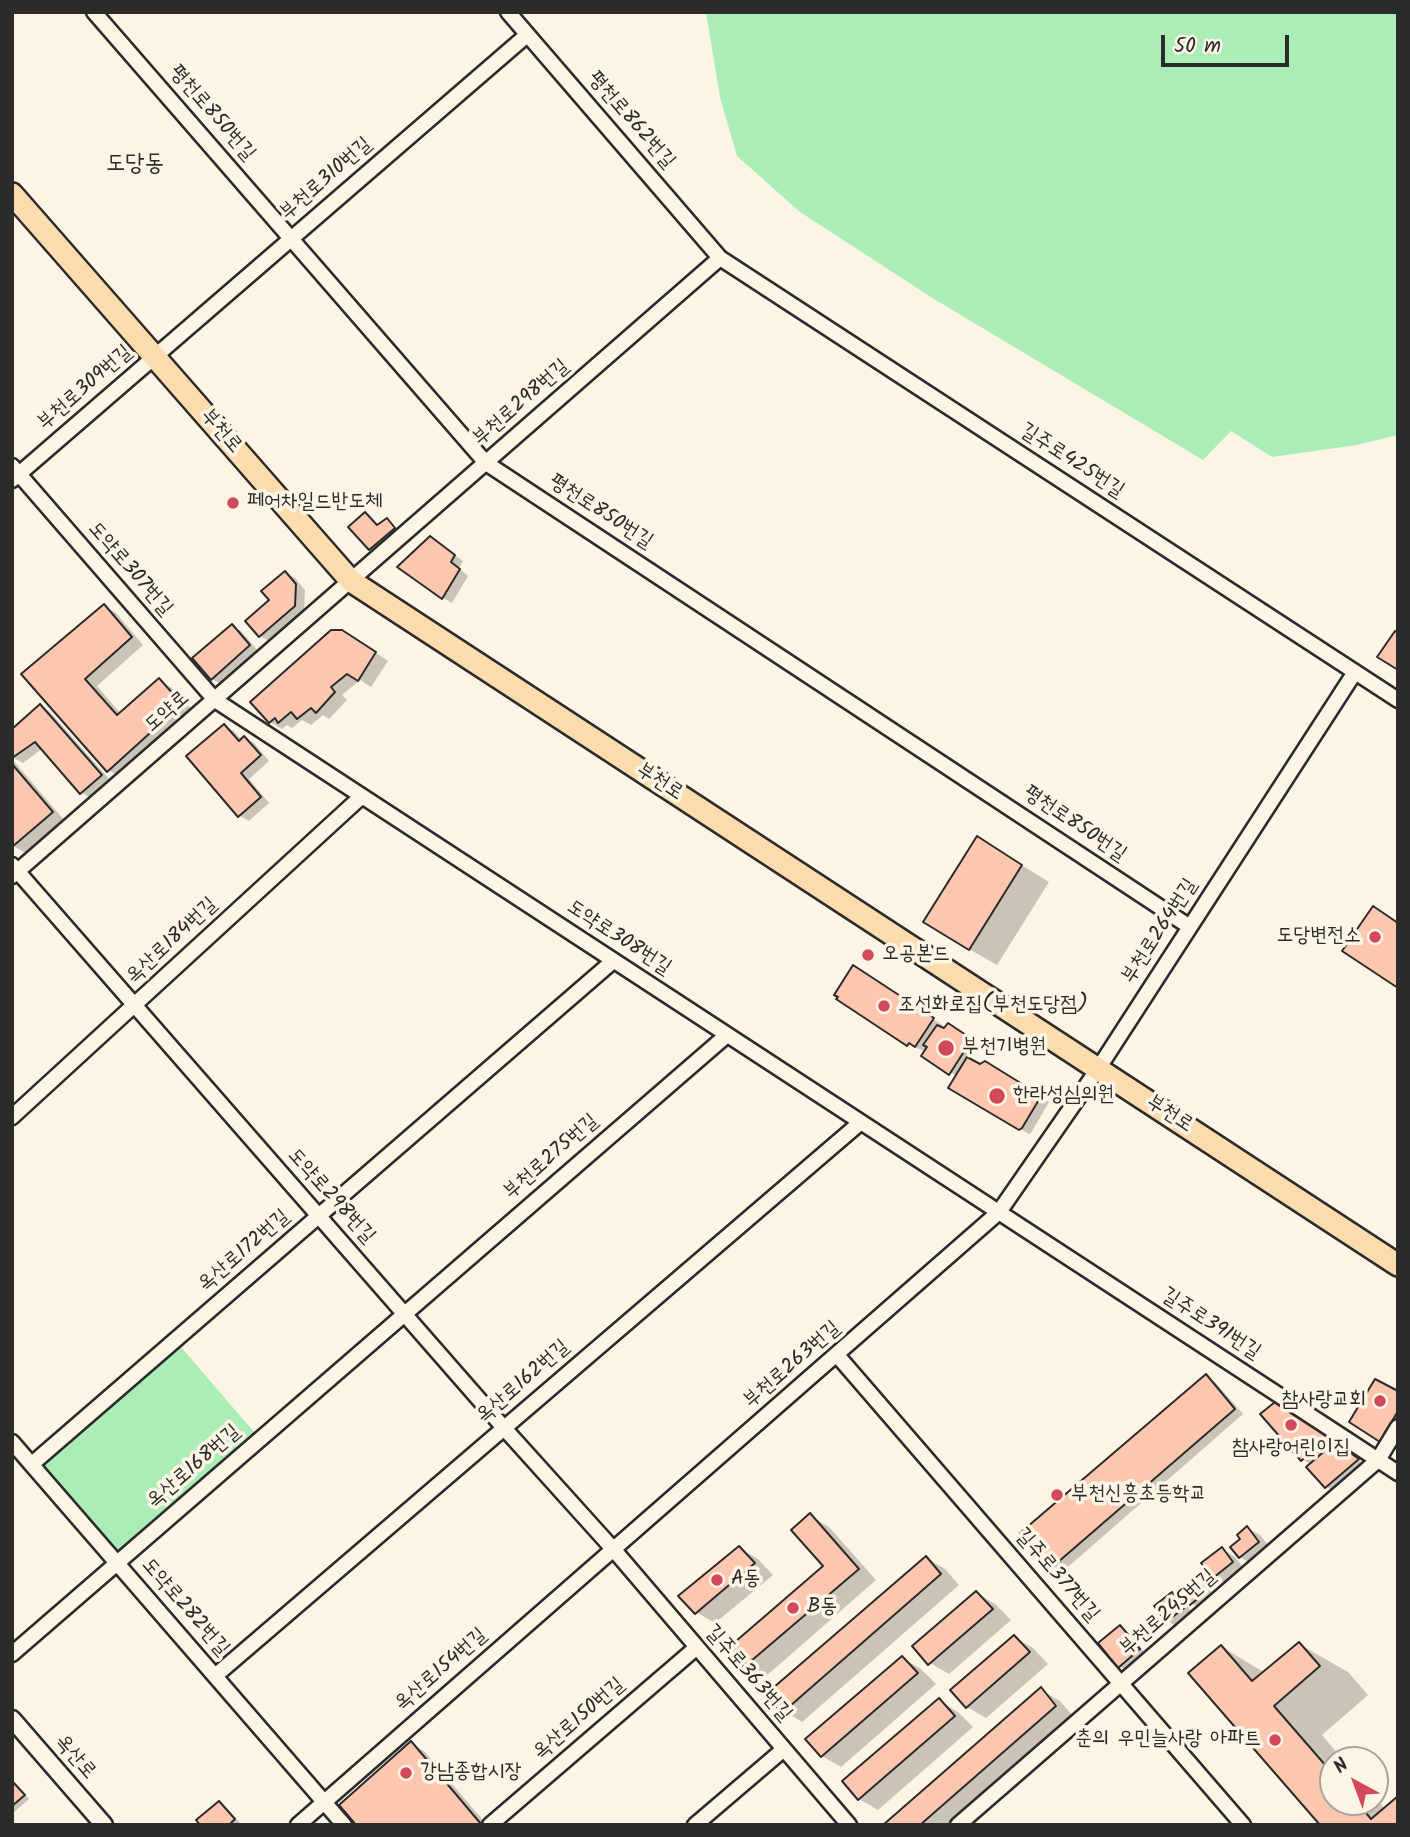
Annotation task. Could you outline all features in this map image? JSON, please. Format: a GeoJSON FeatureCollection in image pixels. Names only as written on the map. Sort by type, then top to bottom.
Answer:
{"type":"FeatureCollection","features":[{"type":"Feature","properties":{"kind":"main road","name":"부천로"},"geometry":{"type":"LineString","coordinates":[[12,194],[351,581],[1398,1265]]}},
{"type":"Feature","properties":{"kind":"street","name":"평천로850번길"},"geometry":{"type":"LineString","coordinates":[[94,12],[486,463],[1190,927]]}},
{"type":"Feature","properties":{"kind":"street","name":"평천로862번길"},"geometry":{"type":"LineString","coordinates":[[508,12],[720,258]]}},
{"type":"Feature","properties":{"kind":"street","name":"부천로310번길"},"geometry":{"type":"LineString","coordinates":[[155,357],[527,35]]}},
{"type":"Feature","properties":{"kind":"street","name":"부천로298번길"},"geometry":{"type":"LineString","coordinates":[[351,581],[720,258]]}},
{"type":"Feature","properties":{"kind":"street","name":"길주로425번길"},"geometry":{"type":"LineString","coordinates":[[720,258],[1398,701]]}},
{"type":"Feature","properties":{"kind":"street","name":"부천로309번길"},"geometry":{"type":"LineString","coordinates":[[15,473],[155,357]]}},
{"type":"Feature","properties":{"kind":"street","name":"도약로307번길"},"geometry":{"type":"LineString","coordinates":[[15,473],[215,700]]}},
{"type":"Feature","properties":{"kind":"street","name":"도약로"},"geometry":{"type":"LineString","coordinates":[[14,870],[351,581]]}},
{"type":"Feature","properties":{"kind":"street","name":"부천로264번길"},"geometry":{"type":"LineString","coordinates":[[999,1212],[1098,1069],[1355,672]]}},
{"type":"Feature","properties":{"kind":"street","name":"도약로308번길"},"geometry":{"type":"LineString","coordinates":[[215,700],[999,1212]]}},
{"type":"Feature","properties":{"kind":"street","name":"옥산로184번길"},"geometry":{"type":"LineString","coordinates":[[12,1116],[362,796]]}},
{"type":"Feature","properties":{"kind":"street","name":"도약로298번길"},"geometry":{"type":"LineString","coordinates":[[14,870],[504,1429],[614,1550]]}},
{"type":"Feature","properties":{"kind":"street","name":"옥산로172번길"},"geometry":{"type":"LineString","coordinates":[[32,1464],[612,961]]}},
{"type":"Feature","properties":{"kind":"street","name":"부천로275번길"},"geometry":{"type":"LineString","coordinates":[[405,1314],[727,1035]]}},
{"type":"Feature","properties":{"kind":"street","name":"옥산로162번길"},"geometry":{"type":"LineString","coordinates":[[215,1676],[861,1122]]}},
{"type":"Feature","properties":{"kind":"street","name":"부천로263번길"},"geometry":{"type":"LineString","coordinates":[[614,1550],[999,1212]]}},
{"type":"Feature","properties":{"kind":"street","name":"길주로391번길"},"geometry":{"type":"LineString","coordinates":[[999,1212],[1398,1473]]}},
{"type":"Feature","properties":{"kind":"street","name":"옥산로168번길"},"geometry":{"type":"LineString","coordinates":[[12,1654],[405,1314]]}},
{"type":"Feature","properties":{"kind":"street","name":"길주로377번길"},"geometry":{"type":"LineString","coordinates":[[837,1355],[1243,1825]]}},
{"type":"Feature","properties":{"kind":"street","name":"부천로245번길"},"geometry":{"type":"LineString","coordinates":[[958,1825],[1378,1460],[1398,1427]]}},
{"type":"Feature","properties":{"kind":"street","name":"도약로282번길"},"geometry":{"type":"LineString","coordinates":[[12,1442],[344,1825]]}},
{"type":"Feature","properties":{"kind":"street","name":"길주로363번길"},"geometry":{"type":"LineString","coordinates":[[614,1550],[849,1825]]}},
{"type":"Feature","properties":{"kind":"street","name":"옥산로154번길"},"geometry":{"type":"LineString","coordinates":[[298,1825],[614,1550]]}},
{"type":"Feature","properties":{"kind":"street","name":"옥산로150번길"},"geometry":{"type":"LineString","coordinates":[[490,1825],[697,1647]]}},
{"type":"Feature","properties":{"kind":"street","name":"옥산로"},"geometry":{"type":"LineString","coordinates":[[12,1719],[104,1825]]}},
{"type":"Feature","properties":{"kind":"street"},"geometry":{"type":"LineString","coordinates":[[695,1825],[785,1749]]}},
{"type":"Feature","properties":{"kind":"green space"},"geometry":{"type":"Polygon","coordinates":[[[706,12],[1398,12],[1398,435],[1357,445],[1272,457],[1231,431],[1203,460],[934,299],[800,212],[737,156],[720,97],[706,12]]]}},
{"type":"Feature","properties":{"kind":"green space"},"geometry":{"type":"Polygon","coordinates":[[[175,1340],[260,1439],[117,1563],[32,1464],[175,1340]]]}},
{"type":"Feature","properties":{"kind":"building"},"geometry":{"type":"Polygon","coordinates":[[[365,512],[377,525],[387,518],[395,528],[369,550],[348,527],[365,512]]]}},
{"type":"Feature","properties":{"kind":"building"},"geometry":{"type":"Polygon","coordinates":[[[430,536],[455,555],[451,562],[460,569],[442,599],[397,567],[430,536]]]}},
{"type":"Feature","properties":{"kind":"building"},"geometry":{"type":"Polygon","coordinates":[[[285,571],[296,584],[295,606],[259,637],[245,621],[269,600],[261,591],[285,571]]]}},
{"type":"Feature","properties":{"kind":"building"},"geometry":{"type":"Polygon","coordinates":[[[104,604],[132,637],[85,679],[117,715],[159,678],[182,704],[107,772],[21,674],[104,604]]]}},
{"type":"Feature","properties":{"kind":"building"},"geometry":{"type":"Polygon","coordinates":[[[232,624],[250,645],[211,680],[192,658],[232,624]]]}},
{"type":"Feature","properties":{"kind":"building"},"geometry":{"type":"Polygon","coordinates":[[[331,630],[342,630],[376,652],[358,681],[347,674],[331,687],[335,692],[316,713],[311,708],[297,719],[291,712],[278,723],[275,718],[269,723],[250,702],[331,630]]]}},
{"type":"Feature","properties":{"kind":"building"},"geometry":{"type":"Polygon","coordinates":[[[1395,631],[1398,633],[1398,670],[1377,657],[1395,631]]]}},
{"type":"Feature","properties":{"kind":"building"},"geometry":{"type":"Polygon","coordinates":[[[40,704],[102,775],[80,794],[35,742],[12,758],[12,729],[40,704]]]}},
{"type":"Feature","properties":{"kind":"building"},"geometry":{"type":"Polygon","coordinates":[[[224,724],[239,741],[244,736],[261,755],[241,773],[261,797],[238,817],[186,756],[224,724]]]}},
{"type":"Feature","properties":{"kind":"building"},"geometry":{"type":"Polygon","coordinates":[[[12,764],[53,812],[12,847],[12,764]]]}},
{"type":"Feature","properties":{"kind":"building"},"geometry":{"type":"Polygon","coordinates":[[[977,836],[1022,865],[969,950],[923,922],[977,836]]]}},
{"type":"Feature","properties":{"kind":"building","name":"도당변전소"},"geometry":{"type":"Polygon","coordinates":[[[1373,906],[1398,923],[1398,988],[1342,951],[1373,906]]]}},
{"type":"Feature","properties":{"kind":"building"},"geometry":{"type":"Polygon","coordinates":[[[853,965],[934,1018],[915,1047],[909,1043],[907,1046],[836,999],[838,997],[834,995],[853,965]]]}},
{"type":"Feature","properties":{"kind":"building"},"geometry":{"type":"Polygon","coordinates":[[[948,1023],[972,1039],[949,1075],[921,1056],[927,1047],[923,1045],[937,1025],[944,1028],[948,1023]]]}},
{"type":"Feature","properties":{"kind":"building"},"geometry":{"type":"Polygon","coordinates":[[[967,1057],[980,1064],[985,1061],[1040,1095],[1022,1128],[1019,1130],[948,1088],[967,1057]]]}},
{"type":"Feature","properties":{"kind":"building"},"geometry":{"type":"Polygon","coordinates":[[[1206,1374],[1235,1409],[1050,1569],[1020,1533],[1206,1374]]]}},
{"type":"Feature","properties":{"kind":"building","name":"참사랑교회"},"geometry":{"type":"Polygon","coordinates":[[[1375,1379],[1398,1391],[1398,1411],[1380,1442],[1349,1422],[1375,1379]]]}},
{"type":"Feature","properties":{"kind":"building","name":"참사랑어린이집"},"geometry":{"type":"Polygon","coordinates":[[[1275,1402],[1329,1436],[1301,1461],[1260,1414],[1275,1402]]]}},
{"type":"Feature","properties":{"kind":"building"},"geometry":{"type":"Polygon","coordinates":[[[1335,1442],[1359,1459],[1325,1488],[1306,1467],[1335,1442]]]}},
{"type":"Feature","properties":{"kind":"building","name":"B동"},"geometry":{"type":"Polygon","coordinates":[[[810,1513],[859,1569],[744,1667],[728,1648],[823,1566],[791,1530],[810,1513]]]}},
{"type":"Feature","properties":{"kind":"building"},"geometry":{"type":"Polygon","coordinates":[[[1247,1526],[1259,1542],[1239,1558],[1230,1547],[1240,1539],[1237,1535],[1247,1526]]]}},
{"type":"Feature","properties":{"kind":"building","name":"A동"},"geometry":{"type":"Polygon","coordinates":[[[739,1546],[755,1563],[695,1614],[678,1596],[739,1546]]]}},
{"type":"Feature","properties":{"kind":"building"},"geometry":{"type":"Polygon","coordinates":[[[1222,1547],[1233,1562],[1213,1578],[1201,1563],[1222,1547]]]}},
{"type":"Feature","properties":{"kind":"building"},"geometry":{"type":"Polygon","coordinates":[[[926,1556],[941,1574],[782,1713],[766,1694],[926,1556]]]}},
{"type":"Feature","properties":{"kind":"building"},"geometry":{"type":"Polygon","coordinates":[[[1194,1578],[1206,1592],[1190,1605],[1179,1590],[1194,1578]]]}},
{"type":"Feature","properties":{"kind":"building"},"geometry":{"type":"Polygon","coordinates":[[[976,1591],[993,1609],[928,1665],[912,1646],[976,1591]]]}},
{"type":"Feature","properties":{"kind":"building"},"geometry":{"type":"Polygon","coordinates":[[[1172,1592],[1184,1608],[1166,1622],[1154,1606],[1172,1592]]]}},
{"type":"Feature","properties":{"kind":"building"},"geometry":{"type":"Polygon","coordinates":[[[1120,1625],[1140,1649],[1118,1668],[1098,1643],[1120,1625]]]}},
{"type":"Feature","properties":{"kind":"building"},"geometry":{"type":"Polygon","coordinates":[[[1014,1635],[1030,1652],[966,1708],[950,1690],[1014,1635]]]}},
{"type":"Feature","properties":{"kind":"building","name":"춘의 우민늘사랑 아파트"},"geometry":{"type":"Polygon","coordinates":[[[1299,1642],[1320,1666],[1274,1706],[1319,1758],[1319,1816],[1369,1816],[1371,1819],[1375,1816],[1389,1816],[1389,1804],[1398,1796],[1398,1825],[1320,1825],[1188,1673],[1221,1645],[1252,1681],[1299,1642]]]}},
{"type":"Feature","properties":{"kind":"building"},"geometry":{"type":"Polygon","coordinates":[[[902,1656],[918,1673],[821,1757],[805,1739],[902,1656]]]}},
{"type":"Feature","properties":{"kind":"building"},"geometry":{"type":"Polygon","coordinates":[[[1041,1687],[1056,1706],[920,1825],[883,1825],[1041,1687]]]}},
{"type":"Feature","properties":{"kind":"building"},"geometry":{"type":"Polygon","coordinates":[[[939,1698],[955,1716],[858,1800],[842,1781],[939,1698]]]}},
{"type":"Feature","properties":{"kind":"building","name":"강남종합시장"},"geometry":{"type":"Polygon","coordinates":[[[411,1741],[480,1825],[356,1825],[339,1805],[411,1741]]]}},
{"type":"Feature","properties":{"kind":"building"},"geometry":{"type":"Polygon","coordinates":[[[12,1781],[25,1795],[12,1806],[12,1781]]]}},
{"type":"Feature","properties":{"kind":"building"},"geometry":{"type":"Polygon","coordinates":[[[219,1801],[235,1819],[229,1825],[200,1825],[196,1820],[219,1801]]]}},
{"type":"Feature","properties":{"kind":"place","name":"페어차일드반도체"},"geometry":{"type":"Point","coordinates":[233,503]}},
{"type":"Feature","properties":{"kind":"place","name":"도당변전소"},"geometry":{"type":"Point","coordinates":[1375,937]}},
{"type":"Feature","properties":{"kind":"place","name":"오공본드"},"geometry":{"type":"Point","coordinates":[868,955]}},
{"type":"Feature","properties":{"kind":"place","name":"조선화로집(부천도당점)"},"geometry":{"type":"Point","coordinates":[884,1006]}},
{"type":"Feature","properties":{"kind":"place","name":"부천기병원"},"geometry":{"type":"Point","coordinates":[946,1048]}},
{"type":"Feature","properties":{"kind":"place","name":"한라성심의원"},"geometry":{"type":"Point","coordinates":[997,1096]}},
{"type":"Feature","properties":{"kind":"place","name":"참사랑교회"},"geometry":{"type":"Point","coordinates":[1380,1401]}},
{"type":"Feature","properties":{"kind":"place","name":"참사랑어린이집"},"geometry":{"type":"Point","coordinates":[1291,1425]}},
{"type":"Feature","properties":{"kind":"place","name":"부천신흥초등학교"},"geometry":{"type":"Point","coordinates":[1057,1495]}},
{"type":"Feature","properties":{"kind":"place","name":"A동"},"geometry":{"type":"Point","coordinates":[717,1580]}},
{"type":"Feature","properties":{"kind":"place","name":"B동"},"geometry":{"type":"Point","coordinates":[793,1608]}},
{"type":"Feature","properties":{"kind":"place","name":"춘의 우민늘사랑 아파트"},"geometry":{"type":"Point","coordinates":[1275,1740]}},
{"type":"Feature","properties":{"kind":"place","name":"강남종합시장"},"geometry":{"type":"Point","coordinates":[406,1773]}},
{"type":"Feature","properties":{"kind":"district","name":"도당동"},"geometry":{"type":"Point","coordinates":[135,166]}}]}
